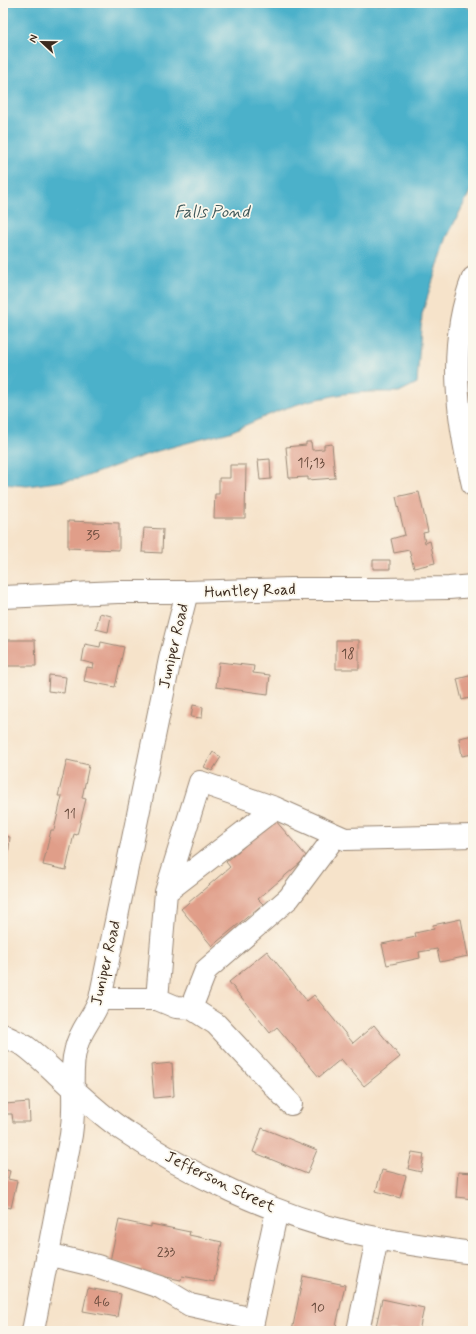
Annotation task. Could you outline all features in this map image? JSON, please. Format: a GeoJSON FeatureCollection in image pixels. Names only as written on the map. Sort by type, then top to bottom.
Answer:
{"type":"FeatureCollection","features":[{"type":"Feature","properties":{"kind":"street"},"geometry":{"type":"LineString","coordinates":[[473,278],[459,330],[457,380],[464,446],[473,485]]}},
{"type":"Feature","properties":{"kind":"street","name":"Huntley Road"},"geometry":{"type":"LineString","coordinates":[[3,597],[118,592],[449,588],[473,586]]}},
{"type":"Feature","properties":{"kind":"street","name":"Juniper Road"},"geometry":{"type":"LineString","coordinates":[[33,1331],[71,1135],[73,1109],[72,1066],[79,1037],[94,1015],[100,999],[170,659],[186,592]]}},
{"type":"Feature","properties":{"kind":"street"},"geometry":{"type":"LineString","coordinates":[[157,999],[166,892],[200,782],[275,808],[345,839],[473,836]]}},
{"type":"Feature","properties":{"kind":"street"},"geometry":{"type":"LineString","coordinates":[[166,892],[275,808]]}},
{"type":"Feature","properties":{"kind":"street"},"geometry":{"type":"LineString","coordinates":[[191,1008],[206,970],[289,898],[336,835]]}},
{"type":"Feature","properties":{"kind":"street"},"geometry":{"type":"LineString","coordinates":[[100,999],[157,999],[176,1007],[191,1008],[216,1024],[290,1104]]}},
{"type":"Feature","properties":{"kind":"street","name":"Jefferson Street"},"geometry":{"type":"LineString","coordinates":[[3,1035],[24,1045],[43,1060],[72,1088],[116,1125],[147,1145],[209,1179],[277,1210],[327,1227],[377,1239],[473,1253]]}},
{"type":"Feature","properties":{"kind":"street"},"geometry":{"type":"LineString","coordinates":[[48,1254],[97,1266],[160,1287],[190,1305],[252,1325],[277,1210]]}},
{"type":"Feature","properties":{"kind":"street"},"geometry":{"type":"LineString","coordinates":[[358,1331],[377,1239]]}},
{"type":"Feature","properties":{"kind":"water","name":"Falls Pond"},"geometry":{"type":"Polygon","coordinates":[[[3,3],[460,3],[473,10],[473,186],[447,237],[422,314],[417,383],[399,392],[343,394],[308,401],[280,410],[230,432],[154,452],[79,479],[27,486],[3,484],[3,3]]]}},
{"type":"Feature","properties":{"kind":"building"},"geometry":{"type":"Polygon","coordinates":[[[306,442],[311,442],[312,450],[324,449],[324,445],[332,444],[335,478],[308,480],[308,477],[289,478],[286,447],[306,445],[306,442]]]}},
{"type":"Feature","properties":{"kind":"building"},"geometry":{"type":"Polygon","coordinates":[[[270,459],[271,479],[260,480],[258,460],[270,459]]]}},
{"type":"Feature","properties":{"kind":"building"},"geometry":{"type":"Polygon","coordinates":[[[230,465],[246,465],[245,518],[214,518],[215,494],[219,494],[219,478],[230,478],[230,465]]]}},
{"type":"Feature","properties":{"kind":"building"},"geometry":{"type":"Polygon","coordinates":[[[419,492],[428,532],[423,533],[425,543],[430,541],[435,563],[414,568],[409,550],[394,553],[391,539],[405,535],[396,497],[419,492]]]}},
{"type":"Feature","properties":{"kind":"building"},"geometry":{"type":"Polygon","coordinates":[[[68,521],[119,523],[119,550],[68,548],[68,521]]]}},
{"type":"Feature","properties":{"kind":"building"},"geometry":{"type":"Polygon","coordinates":[[[144,528],[163,529],[162,553],[142,552],[144,528]]]}},
{"type":"Feature","properties":{"kind":"building"},"geometry":{"type":"Polygon","coordinates":[[[373,560],[390,560],[390,569],[373,569],[373,560]]]}},
{"type":"Feature","properties":{"kind":"building"},"geometry":{"type":"Polygon","coordinates":[[[100,613],[111,616],[108,632],[96,629],[100,613]]]}},
{"type":"Feature","properties":{"kind":"building"},"geometry":{"type":"Polygon","coordinates":[[[3,640],[35,640],[36,666],[3,666],[3,640]]]}},
{"type":"Feature","properties":{"kind":"building"},"geometry":{"type":"Polygon","coordinates":[[[336,640],[359,640],[359,669],[336,669],[336,640]]]}},
{"type":"Feature","properties":{"kind":"building"},"geometry":{"type":"Polygon","coordinates":[[[101,642],[124,647],[115,687],[84,681],[87,667],[93,668],[94,664],[82,661],[85,644],[100,647],[101,642]]]}},
{"type":"Feature","properties":{"kind":"building"},"geometry":{"type":"Polygon","coordinates":[[[219,662],[254,666],[253,673],[270,675],[268,694],[216,687],[219,662]]]}},
{"type":"Feature","properties":{"kind":"building"},"geometry":{"type":"Polygon","coordinates":[[[49,675],[66,677],[64,693],[48,691],[49,675]]]}},
{"type":"Feature","properties":{"kind":"building"},"geometry":{"type":"Polygon","coordinates":[[[473,675],[473,697],[462,700],[457,679],[473,675]]]}},
{"type":"Feature","properties":{"kind":"building"},"geometry":{"type":"Polygon","coordinates":[[[193,705],[203,707],[202,718],[191,717],[193,705]]]}},
{"type":"Feature","properties":{"kind":"building"},"geometry":{"type":"Polygon","coordinates":[[[473,735],[473,754],[462,756],[459,738],[473,735]]]}},
{"type":"Feature","properties":{"kind":"building"},"geometry":{"type":"Polygon","coordinates":[[[213,752],[221,757],[212,771],[204,767],[213,752]]]}},
{"type":"Feature","properties":{"kind":"building"},"geometry":{"type":"Polygon","coordinates":[[[67,760],[89,765],[82,798],[86,799],[77,835],[74,834],[66,870],[43,865],[51,830],[54,830],[62,796],[58,796],[67,760]]]}},
{"type":"Feature","properties":{"kind":"building"},"geometry":{"type":"Polygon","coordinates":[[[275,820],[307,857],[258,899],[263,904],[212,946],[181,909],[230,867],[226,862],[275,820]]]}},
{"type":"Feature","properties":{"kind":"building"},"geometry":{"type":"Polygon","coordinates":[[[3,836],[10,837],[7,865],[3,865],[3,836]]]}},
{"type":"Feature","properties":{"kind":"building"},"geometry":{"type":"Polygon","coordinates":[[[461,919],[468,956],[440,962],[437,949],[419,952],[420,958],[387,965],[382,944],[416,937],[415,933],[434,929],[433,925],[461,919]]]}},
{"type":"Feature","properties":{"kind":"building"},"geometry":{"type":"Polygon","coordinates":[[[267,951],[307,1001],[314,995],[353,1043],[374,1025],[400,1057],[364,1086],[341,1059],[319,1077],[277,1027],[270,1033],[229,982],[267,951]]]}},
{"type":"Feature","properties":{"kind":"building"},"geometry":{"type":"Polygon","coordinates":[[[172,1063],[174,1096],[154,1098],[151,1065],[172,1063]]]}},
{"type":"Feature","properties":{"kind":"building"},"geometry":{"type":"Polygon","coordinates":[[[3,1096],[5,1104],[29,1102],[30,1122],[13,1122],[12,1114],[3,1114],[3,1096]]]}},
{"type":"Feature","properties":{"kind":"building"},"geometry":{"type":"Polygon","coordinates":[[[262,1128],[317,1150],[307,1174],[253,1152],[262,1128]]]}},
{"type":"Feature","properties":{"kind":"building"},"geometry":{"type":"Polygon","coordinates":[[[412,1152],[424,1154],[421,1172],[408,1169],[412,1152]]]}},
{"type":"Feature","properties":{"kind":"building"},"geometry":{"type":"Polygon","coordinates":[[[3,1169],[10,1171],[8,1179],[17,1181],[11,1208],[3,1206],[3,1169]]]}},
{"type":"Feature","properties":{"kind":"building"},"geometry":{"type":"Polygon","coordinates":[[[382,1170],[406,1176],[400,1198],[376,1191],[382,1170]]]}},
{"type":"Feature","properties":{"kind":"building"},"geometry":{"type":"Polygon","coordinates":[[[458,1172],[473,1173],[473,1199],[456,1197],[458,1172]]]}},
{"type":"Feature","properties":{"kind":"building"},"geometry":{"type":"Polygon","coordinates":[[[119,1220],[151,1227],[151,1224],[190,1232],[189,1235],[222,1242],[214,1282],[182,1276],[181,1280],[141,1272],[142,1268],[110,1261],[119,1220]]]}},
{"type":"Feature","properties":{"kind":"building"},"geometry":{"type":"Polygon","coordinates":[[[303,1276],[345,1285],[335,1331],[292,1331],[303,1276]]]}},
{"type":"Feature","properties":{"kind":"building"},"geometry":{"type":"Polygon","coordinates":[[[88,1288],[121,1294],[117,1317],[83,1311],[88,1288]]]}},
{"type":"Feature","properties":{"kind":"building"},"geometry":{"type":"Polygon","coordinates":[[[382,1299],[424,1308],[419,1331],[375,1331],[382,1299]]]}}]}
